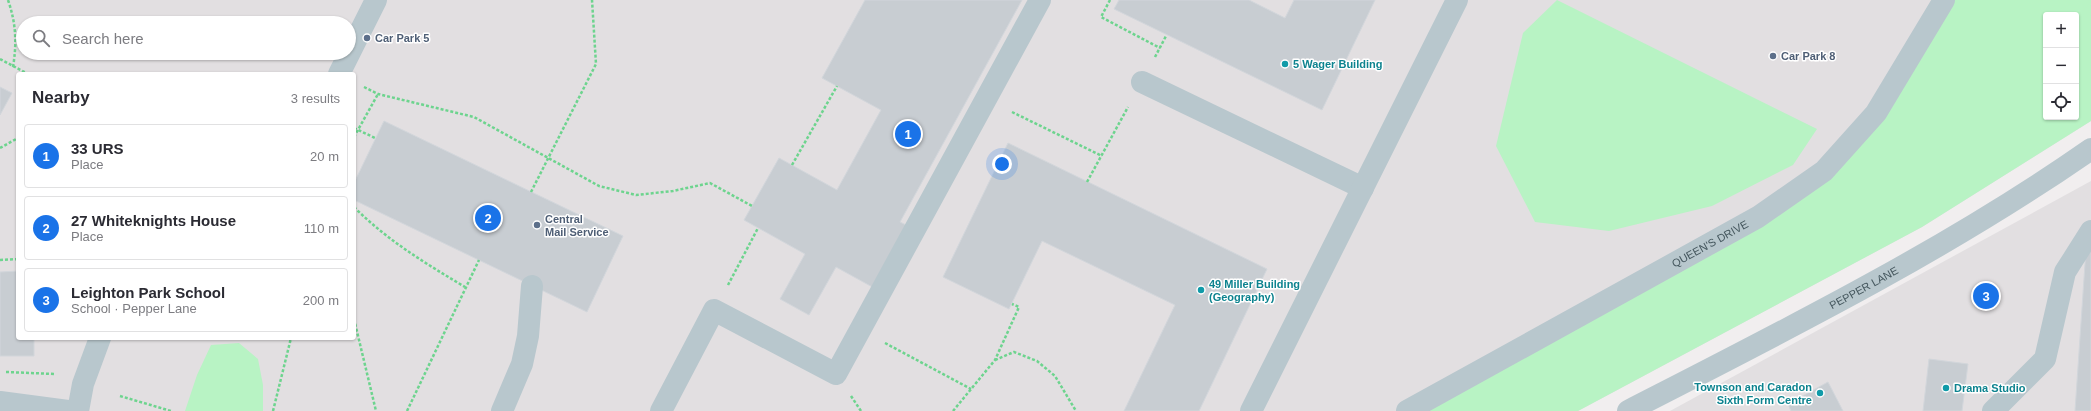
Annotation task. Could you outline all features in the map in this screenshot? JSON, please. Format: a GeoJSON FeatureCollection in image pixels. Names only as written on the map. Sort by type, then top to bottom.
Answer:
{"type":"FeatureCollection","features":[{"type":"Feature","properties":{"kind":"street"},"geometry":{"type":"LineString","coordinates":[[356,40],[376,0]]}},
{"type":"Feature","properties":{"kind":"street"},"geometry":{"type":"LineString","coordinates":[[661,411],[714,310],[836,374],[1040,0]]}},
{"type":"Feature","properties":{"kind":"street"},"geometry":{"type":"LineString","coordinates":[[1251,411],[1457,0]]}},
{"type":"Feature","properties":{"kind":"street","name":"QUEEN'S DRIVE"},"geometry":{"type":"LineString","coordinates":[[1407,411],[1758,217],[1824,171],[1876,113],[1944,0]]}},
{"type":"Feature","properties":{"kind":"street"},"geometry":{"type":"LineString","coordinates":[[340,72],[346,60]]}},
{"type":"Feature","properties":{"kind":"street"},"geometry":{"type":"LineString","coordinates":[[1142,82],[1363,188]]}},
{"type":"Feature","properties":{"kind":"street","name":"PEPPER LANE"},"geometry":{"type":"LineString","coordinates":[[1628,411],[1914,259],[2049,178],[2091,149]]}},
{"type":"Feature","properties":{"kind":"street"},"geometry":{"type":"LineString","coordinates":[[1993,411],[2045,359],[2064,272],[2091,230]]}},
{"type":"Feature","properties":{"kind":"street"},"geometry":{"type":"LineString","coordinates":[[502,411],[522,364],[528,336],[532,286]]}},
{"type":"Feature","properties":{"kind":"street"},"geometry":{"type":"LineString","coordinates":[[78,411],[83,384],[99,340]]}},
{"type":"Feature","properties":{"kind":"street"},"geometry":{"type":"LineString","coordinates":[[0,402],[68,411]]}},
{"type":"Feature","properties":{"kind":"path"},"geometry":{"type":"LineString","coordinates":[[8,0],[14,17],[16,31],[16,52],[13,67]]}},
{"type":"Feature","properties":{"kind":"path"},"geometry":{"type":"LineString","coordinates":[[531,192],[596,64],[592,0]]}},
{"type":"Feature","properties":{"kind":"path"},"geometry":{"type":"LineString","coordinates":[[1110,0],[1100,17],[1160,48]]}},
{"type":"Feature","properties":{"kind":"path"},"geometry":{"type":"LineString","coordinates":[[1088,182],[1166,36]]}},
{"type":"Feature","properties":{"kind":"path"},"geometry":{"type":"LineString","coordinates":[[0,59],[24,72]]}},
{"type":"Feature","properties":{"kind":"path"},"geometry":{"type":"LineString","coordinates":[[359,85],[378,94],[474,117],[599,186],[636,195],[673,191],[710,183],[752,206]]}},
{"type":"Feature","properties":{"kind":"path"},"geometry":{"type":"LineString","coordinates":[[792,165],[837,86]]}},
{"type":"Feature","properties":{"kind":"path"},"geometry":{"type":"LineString","coordinates":[[356,134],[378,94]]}},
{"type":"Feature","properties":{"kind":"path"},"geometry":{"type":"LineString","coordinates":[[986,99],[1102,156]]}},
{"type":"Feature","properties":{"kind":"path"},"geometry":{"type":"LineString","coordinates":[[358,129],[375,138]]}},
{"type":"Feature","properties":{"kind":"path"},"geometry":{"type":"LineString","coordinates":[[0,148],[16,139]]}},
{"type":"Feature","properties":{"kind":"path"},"geometry":{"type":"LineString","coordinates":[[356,209],[404,251],[466,287]]}},
{"type":"Feature","properties":{"kind":"path"},"geometry":{"type":"LineString","coordinates":[[743,257],[758,228]]}},
{"type":"Feature","properties":{"kind":"path"},"geometry":{"type":"LineString","coordinates":[[0,260],[16,259]]}},
{"type":"Feature","properties":{"kind":"path"},"geometry":{"type":"LineString","coordinates":[[407,411],[479,260]]}},
{"type":"Feature","properties":{"kind":"path"},"geometry":{"type":"LineString","coordinates":[[953,411],[995,360],[1019,307],[1012,304]]}},
{"type":"Feature","properties":{"kind":"path"},"geometry":{"type":"LineString","coordinates":[[356,327],[376,411]]}},
{"type":"Feature","properties":{"kind":"path"},"geometry":{"type":"LineString","coordinates":[[860,329],[971,389]]}},
{"type":"Feature","properties":{"kind":"path"},"geometry":{"type":"LineString","coordinates":[[273,411],[291,340]]}},
{"type":"Feature","properties":{"kind":"path"},"geometry":{"type":"LineString","coordinates":[[995,360],[1014,352],[1037,361],[1055,376],[1076,411]]}},
{"type":"Feature","properties":{"kind":"path"},"geometry":{"type":"LineString","coordinates":[[0,372],[56,374]]}},
{"type":"Feature","properties":{"kind":"path"},"geometry":{"type":"LineString","coordinates":[[120,396],[170,411]]}},
{"type":"Feature","properties":{"kind":"shaded area"},"geometry":{"type":"Polygon","coordinates":[[[0,0],[2091,0],[2091,121],[1922,227],[1578,411],[0,411],[0,0]]]}},
{"type":"Feature","properties":{"kind":"shaded area"},"geometry":{"type":"Polygon","coordinates":[[[2091,181],[2091,411],[1670,411],[2091,181]]]}},
{"type":"Feature","properties":{"kind":"green space"},"geometry":{"type":"Polygon","coordinates":[[[1557,0],[1817,129],[1793,165],[1712,206],[1609,231],[1535,222],[1496,146],[1523,33],[1557,0]]]}},
{"type":"Feature","properties":{"kind":"green space"},"geometry":{"type":"Polygon","coordinates":[[[1944,0],[2091,0],[2091,121],[1922,227],[1578,411],[1407,411],[1824,171],[1944,0]]]}},
{"type":"Feature","properties":{"kind":"green space"},"geometry":{"type":"Polygon","coordinates":[[[239,343],[258,359],[263,385],[263,411],[185,411],[197,375],[211,345],[239,343]]]}},
{"type":"Feature","properties":{"kind":"building"},"geometry":{"type":"Polygon","coordinates":[[[865,0],[1022,0],[900,222],[910,227],[876,289],[836,267],[809,315],[780,299],[805,254],[744,220],[779,158],[837,190],[881,110],[822,78],[865,0]]]}},
{"type":"Feature","properties":{"kind":"building","name":"5 Wager Building"},"geometry":{"type":"Polygon","coordinates":[[[1119,0],[1249,0],[1285,18],[1294,0],[1375,0],[1322,110],[1114,9],[1119,0]]]}},
{"type":"Feature","properties":{"kind":"building"},"geometry":{"type":"Polygon","coordinates":[[[0,87],[12,93],[0,115],[0,87]]]}},
{"type":"Feature","properties":{"kind":"building"},"geometry":{"type":"Polygon","coordinates":[[[384,121],[623,236],[587,312],[356,201],[356,179],[384,121]]]}},
{"type":"Feature","properties":{"kind":"building","name":"49 Miller Building (Geography)"},"geometry":{"type":"Polygon","coordinates":[[[1008,143],[1267,269],[1199,411],[1124,411],[1175,305],[1042,241],[1009,309],[943,277],[1008,143]]]}},
{"type":"Feature","properties":{"kind":"building"},"geometry":{"type":"Polygon","coordinates":[[[2086,249],[2091,249],[2091,411],[2075,411],[2086,249]]]}},
{"type":"Feature","properties":{"kind":"building"},"geometry":{"type":"Polygon","coordinates":[[[16,271],[16,340],[34,340],[34,356],[0,356],[0,272],[16,271]]]}},
{"type":"Feature","properties":{"kind":"building","name":"Drama Studio"},"geometry":{"type":"Polygon","coordinates":[[[1929,359],[1968,364],[1962,411],[1923,411],[1929,359]]]}},
{"type":"Feature","properties":{"kind":"building","name":"Townson and Caradon Sixth Form Centre"},"geometry":{"type":"Polygon","coordinates":[[[1828,382],[1843,411],[1791,411],[1788,404],[1828,382]]]}},
{"type":"Feature","properties":{"kind":"place","name":"Car Park 5"},"geometry":{"type":"Point","coordinates":[367,38]}},
{"type":"Feature","properties":{"kind":"place","name":"Car Park 8"},"geometry":{"type":"Point","coordinates":[1773,56]}},
{"type":"Feature","properties":{"kind":"place","name":"5 Wager Building"},"geometry":{"type":"Point","coordinates":[1285,64]}},
{"type":"Feature","properties":{"kind":"place","name":"33 URS"},"geometry":{"type":"Point","coordinates":[908,134]}},
{"type":"Feature","properties":{"kind":"place","name":"27 Whiteknights House"},"geometry":{"type":"Point","coordinates":[488,218]}},
{"type":"Feature","properties":{"kind":"place","name":"Central Mail Service"},"geometry":{"type":"Point","coordinates":[537,225]}},
{"type":"Feature","properties":{"kind":"place","name":"49 Miller Building (Geography)"},"geometry":{"type":"Point","coordinates":[1201,290]}},
{"type":"Feature","properties":{"kind":"place","name":"Leighton Park School"},"geometry":{"type":"Point","coordinates":[1986,296]}},
{"type":"Feature","properties":{"kind":"place","name":"Drama Studio"},"geometry":{"type":"Point","coordinates":[1946,388]}},
{"type":"Feature","properties":{"kind":"place","name":"Townson and Caradon Sixth Form Centre"},"geometry":{"type":"Point","coordinates":[1820,393]}}]}
